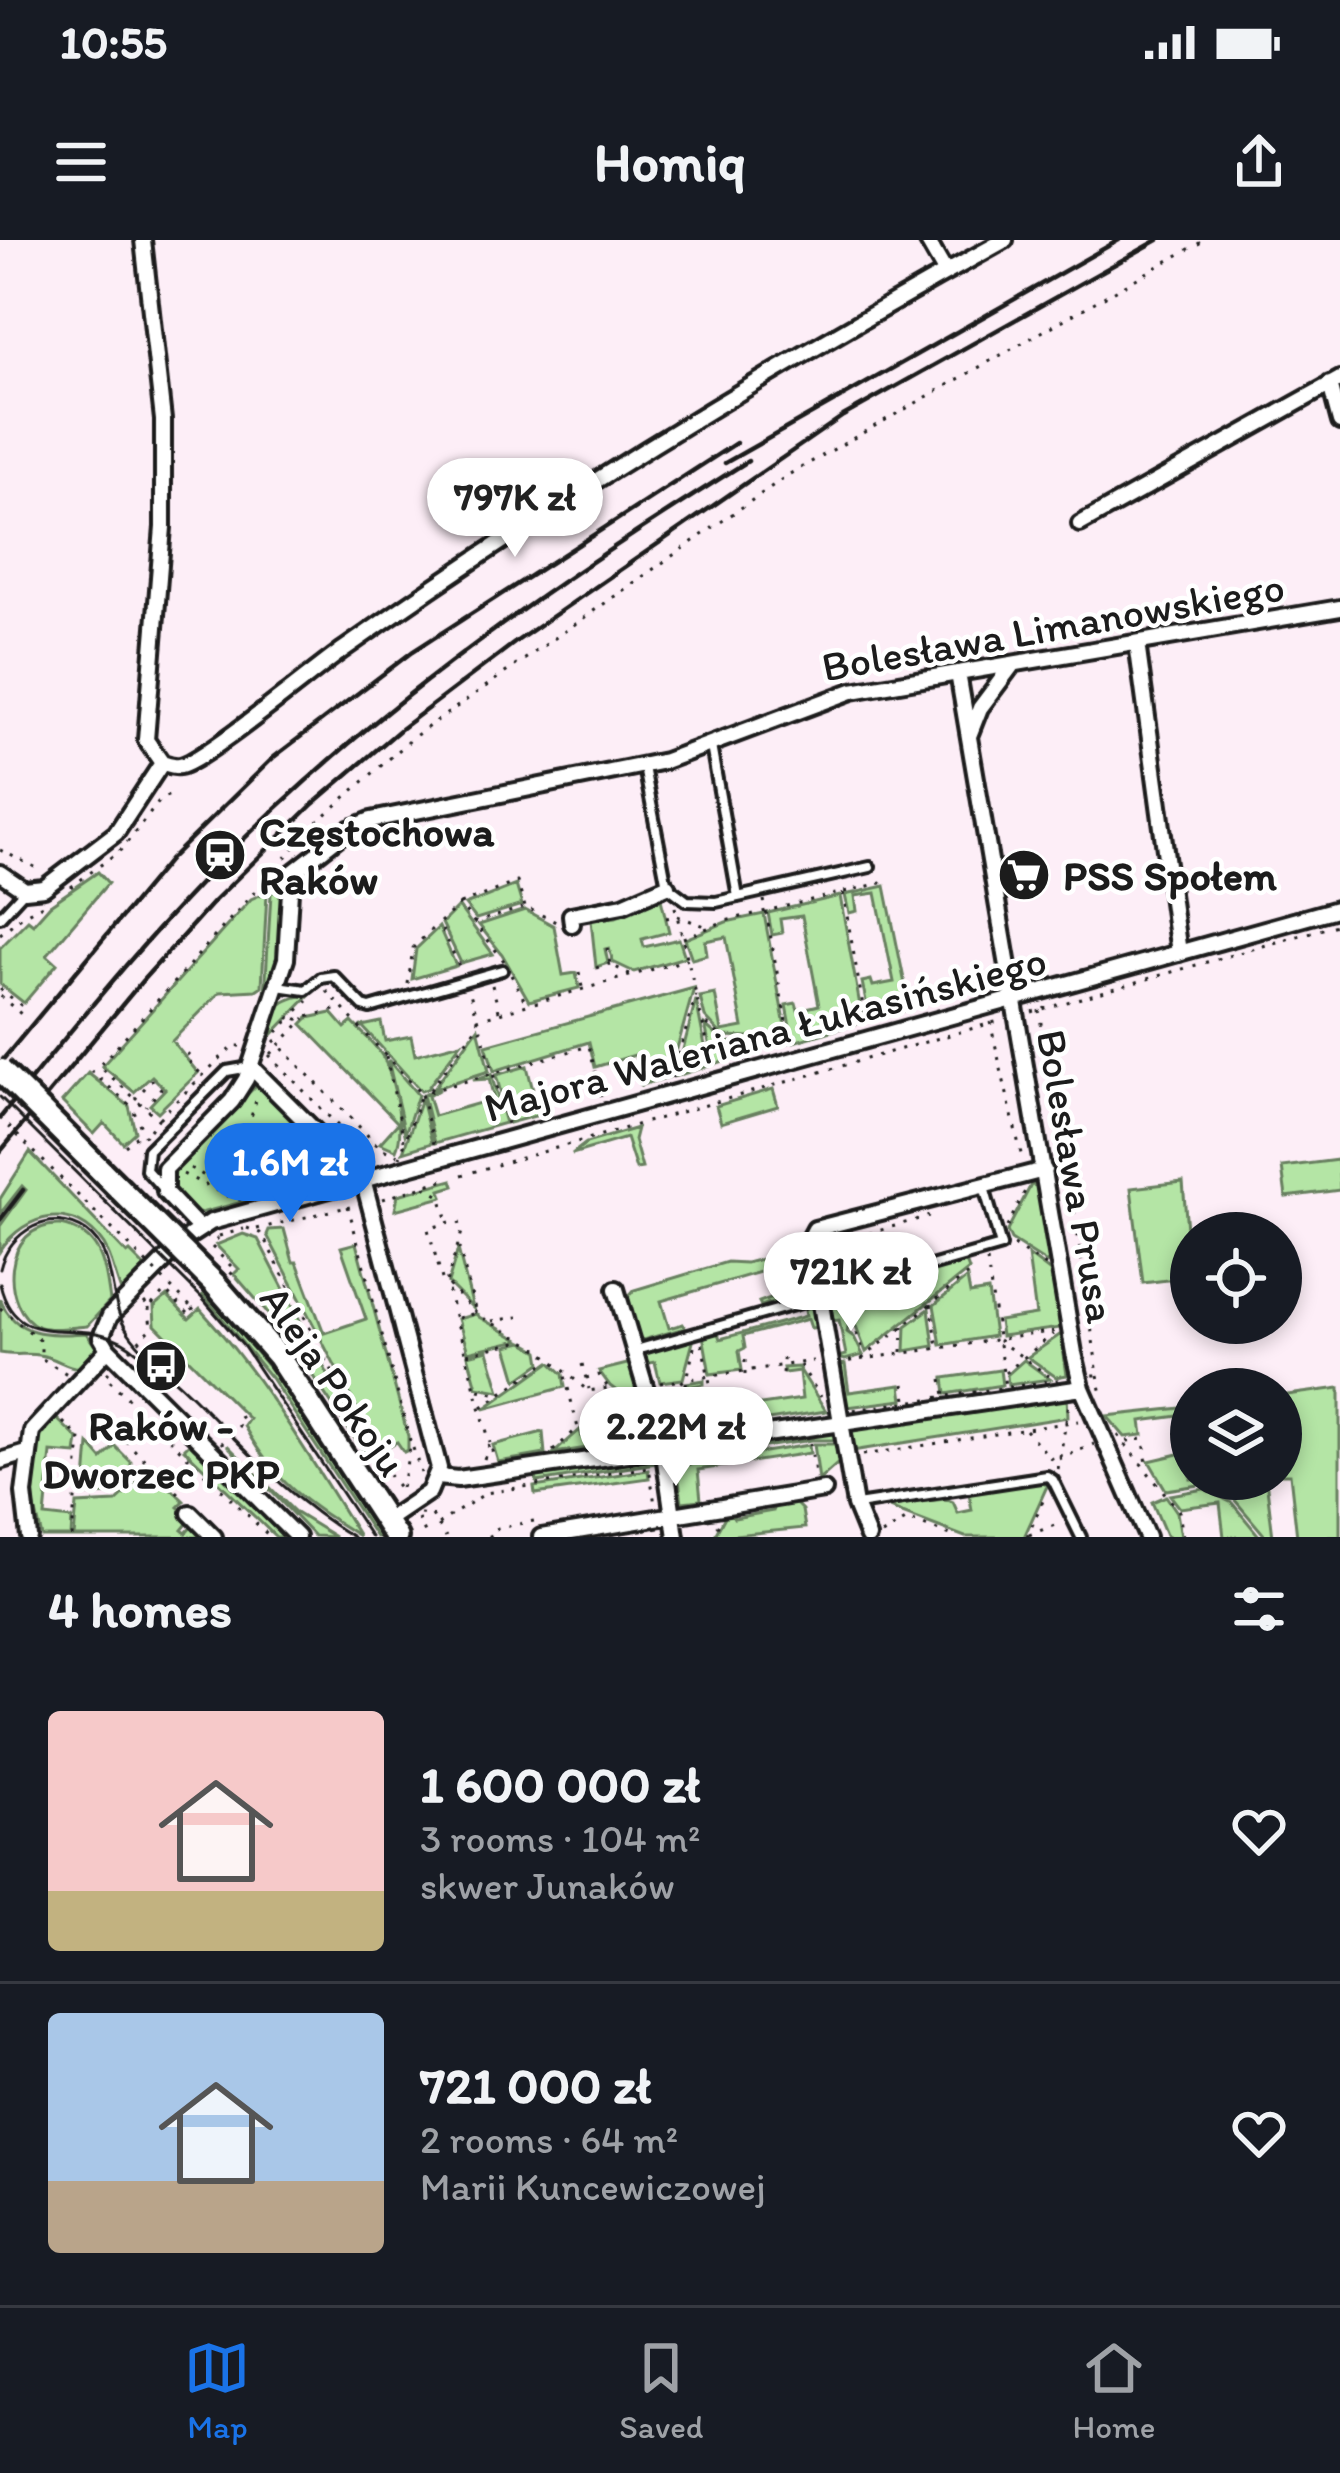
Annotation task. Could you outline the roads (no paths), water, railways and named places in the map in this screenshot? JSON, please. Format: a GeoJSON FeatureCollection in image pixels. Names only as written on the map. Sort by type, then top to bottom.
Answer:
{"type":"FeatureCollection","features":[{"type":"Feature","properties":{"kind":"street"},"geometry":{"type":"LineString","coordinates":[[143,240],[164,420],[163,527],[146,740],[162,763],[182,766],[488,547],[682,427],[1005,240]]}},
{"type":"Feature","properties":{"kind":"street"},"geometry":{"type":"LineString","coordinates":[[927,240],[946,273]]}},
{"type":"Feature","properties":{"kind":"street"},"geometry":{"type":"LineString","coordinates":[[1080,524],[1335,381],[1340,422]]}},
{"type":"Feature","properties":{"kind":"street","name":"Bolesława Limanowskiego"},"geometry":{"type":"LineString","coordinates":[[165,1192],[165,1169],[238,1095],[251,1066],[289,942],[291,874],[349,829],[371,820],[644,765],[711,746],[830,696],[1340,608]]}},
{"type":"Feature","properties":{"kind":"street"},"geometry":{"type":"LineString","coordinates":[[1137,643],[1179,953]]}},
{"type":"Feature","properties":{"kind":"street"},"geometry":{"type":"LineString","coordinates":[[969,736],[980,708],[1013,664]]}},
{"type":"Feature","properties":{"kind":"street","name":"Bolesława Prusa"},"geometry":{"type":"LineString","coordinates":[[958,673],[1079,1387],[1147,1537]]}},
{"type":"Feature","properties":{"kind":"street"},"geometry":{"type":"LineString","coordinates":[[2,878],[25,890],[44,888],[116,833],[162,763]]}},
{"type":"Feature","properties":{"kind":"street"},"geometry":{"type":"LineString","coordinates":[[567,924],[571,915],[671,891]]}},
{"type":"Feature","properties":{"kind":"street","name":"Majora Waleriana Łukasińskiego"},"geometry":{"type":"LineString","coordinates":[[199,1228],[1340,908]]}},
{"type":"Feature","properties":{"kind":"street"},"geometry":{"type":"LineString","coordinates":[[251,1066],[363,1179],[438,1458],[428,1492],[391,1529]]}},
{"type":"Feature","properties":{"kind":"street","name":"Aleja Pokoju"},"geometry":{"type":"LineString","coordinates":[[0,1070],[222,1280],[278,1356],[391,1529]]}},
{"type":"Feature","properties":{"kind":"street"},"geometry":{"type":"LineString","coordinates":[[868,1537],[854,1505],[820,1298],[806,1246],[813,1244],[815,1229],[984,1185],[1041,1176]]}},
{"type":"Feature","properties":{"kind":"street"},"geometry":{"type":"LineString","coordinates":[[165,1192],[199,1228],[110,1316],[101,1331],[108,1349],[297,1537]]}},
{"type":"Feature","properties":{"kind":"street"},"geometry":{"type":"LineString","coordinates":[[616,1289],[634,1351],[670,1441],[676,1537]]}},
{"type":"Feature","properties":{"kind":"street"},"geometry":{"type":"LineString","coordinates":[[28,1537],[24,1493],[32,1431],[108,1349]]}},
{"type":"Feature","properties":{"kind":"street"},"geometry":{"type":"LineString","coordinates":[[431,1479],[458,1479],[670,1441],[841,1423],[1079,1387]]}},
{"type":"Feature","properties":{"kind":"street"},"geometry":{"type":"LineString","coordinates":[[0,1461],[27,1453]]}},
{"type":"Feature","properties":{"kind":"street"},"geometry":{"type":"LineString","coordinates":[[538,1533],[824,1490]]}},
{"type":"Feature","properties":{"kind":"street"},"geometry":{"type":"LineString","coordinates":[[192,1510],[214,1537]]}},
{"type":"Feature","properties":{"kind":"lane"},"geometry":{"type":"LineString","coordinates":[[711,746],[738,897]]}},
{"type":"Feature","properties":{"kind":"lane"},"geometry":{"type":"LineString","coordinates":[[644,765],[671,891],[700,903],[870,867]]}},
{"type":"Feature","properties":{"kind":"lane"},"geometry":{"type":"LineString","coordinates":[[0,917],[25,890]]}},
{"type":"Feature","properties":{"kind":"lane"},"geometry":{"type":"LineString","coordinates":[[278,986],[306,990],[321,978],[334,976],[367,1008],[502,970]]}},
{"type":"Feature","properties":{"kind":"lane"},"geometry":{"type":"LineString","coordinates":[[165,1192],[146,1170],[148,1150],[227,1071],[251,1066]]}},
{"type":"Feature","properties":{"kind":"lane"},"geometry":{"type":"LineString","coordinates":[[634,1351],[1001,1246],[984,1185]]}},
{"type":"Feature","properties":{"kind":"lane"},"geometry":{"type":"LineString","coordinates":[[854,1505],[1047,1476],[1081,1537]]}},
{"type":"Feature","properties":{"kind":"tram line"},"geometry":{"type":"LineString","coordinates":[[0,1097],[202,1298],[244,1347],[371,1537]]}},
{"type":"Feature","properties":{"kind":"tram line"},"geometry":{"type":"LineString","coordinates":[[0,1269],[12,1244],[33,1227],[59,1221],[86,1231],[103,1253],[121,1320],[135,1341],[269,1473],[353,1537]]}},
{"type":"Feature","properties":{"kind":"tram line"},"geometry":{"type":"LineString","coordinates":[[0,1284],[9,1307],[22,1321],[97,1333],[137,1352]]}},
{"type":"Feature","properties":{"kind":"railway"},"geometry":{"type":"LineString","coordinates":[[725,463],[1119,240]]}},
{"type":"Feature","properties":{"kind":"railway"},"geometry":{"type":"LineString","coordinates":[[0,1152],[214,901],[313,804],[402,728],[517,641],[843,416],[1158,240]]}},
{"type":"Feature","properties":{"kind":"railway"},"geometry":{"type":"LineString","coordinates":[[0,1063],[170,859],[274,757],[412,652],[736,443]]}},
{"type":"Feature","properties":{"kind":"railway"},"geometry":{"type":"LineString","coordinates":[[0,1118],[165,921],[235,847],[327,762],[501,625],[748,461]]}},
{"type":"Feature","properties":{"kind":"railway"},"geometry":{"type":"LineString","coordinates":[[0,1220],[23,1190]]}},
{"type":"Feature","properties":{"kind":"place","name":"Częstochowa Raków"},"geometry":{"type":"Point","coordinates":[220,855]}},
{"type":"Feature","properties":{"kind":"place","name":"PSS Społem"},"geometry":{"type":"Point","coordinates":[1024,875]}},
{"type":"Feature","properties":{"kind":"place","name":"Raków - Dworzec PKP"},"geometry":{"type":"Point","coordinates":[161,1366]}}]}
